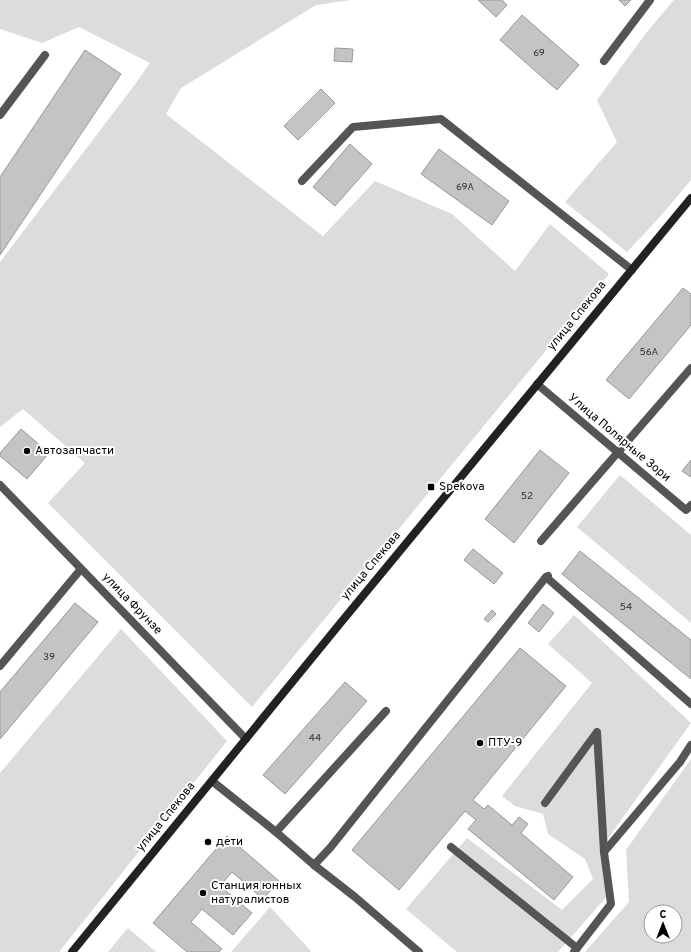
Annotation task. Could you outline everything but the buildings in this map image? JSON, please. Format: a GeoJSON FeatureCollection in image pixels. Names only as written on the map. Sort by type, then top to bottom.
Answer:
{"type":"FeatureCollection","features":[{"type":"Feature","properties":{"kind":"main road","name":"улица Спекова"},"geometry":{"type":"LineString","coordinates":[[72,952],[691,198]]}},
{"type":"Feature","properties":{"kind":"street"},"geometry":{"type":"LineString","coordinates":[[604,60],[650,0]]}},
{"type":"Feature","properties":{"kind":"street"},"geometry":{"type":"LineString","coordinates":[[0,114],[45,55]]}},
{"type":"Feature","properties":{"kind":"street"},"geometry":{"type":"LineString","coordinates":[[302,181],[353,127],[441,119],[632,270]]}},
{"type":"Feature","properties":{"kind":"street"},"geometry":{"type":"LineString","coordinates":[[542,541],[691,368]]}},
{"type":"Feature","properties":{"kind":"street","name":"Улица Полярные Зори"},"geometry":{"type":"LineString","coordinates":[[537,384],[689,510]]}},
{"type":"Feature","properties":{"kind":"street","name":"улица Фрунзе"},"geometry":{"type":"LineString","coordinates":[[0,486],[246,739]]}},
{"type":"Feature","properties":{"kind":"street"},"geometry":{"type":"LineString","coordinates":[[0,666],[81,570]]}},
{"type":"Feature","properties":{"kind":"street"},"geometry":{"type":"LineString","coordinates":[[314,865],[330,848],[547,577],[691,704]]}},
{"type":"Feature","properties":{"kind":"street"},"geometry":{"type":"LineString","coordinates":[[276,832],[386,711]]}},
{"type":"Feature","properties":{"kind":"street"},"geometry":{"type":"LineString","coordinates":[[452,847],[575,950],[611,904],[604,852],[597,732],[545,803]]}},
{"type":"Feature","properties":{"kind":"street"},"geometry":{"type":"LineString","coordinates":[[604,852],[680,762],[691,745]]}},
{"type":"Feature","properties":{"kind":"street"},"geometry":{"type":"LineString","coordinates":[[212,780],[419,952]]}},
{"type":"Feature","properties":{"kind":"shaded area"},"geometry":{"type":"Polygon","coordinates":[[[0,0],[351,0],[316,5],[181,88],[166,114],[323,236],[375,181],[452,214],[515,271],[550,224],[609,274],[252,707],[48,503],[85,463],[23,409],[0,427],[0,262],[150,63],[79,27],[42,43],[0,29],[0,0]]]}},
{"type":"Feature","properties":{"kind":"shaded area"},"geometry":{"type":"Polygon","coordinates":[[[674,0],[691,0],[691,180],[659,218],[627,252],[565,202],[617,142],[597,100],[646,33],[674,0]]]}},
{"type":"Feature","properties":{"kind":"shaded area"},"geometry":{"type":"Polygon","coordinates":[[[620,475],[691,535],[691,623],[577,527],[620,475]]]}},
{"type":"Feature","properties":{"kind":"shaded area"},"geometry":{"type":"Polygon","coordinates":[[[574,615],[691,723],[601,848],[609,894],[558,952],[457,952],[406,909],[467,838],[562,910],[593,879],[585,859],[548,834],[543,814],[515,806],[502,796],[592,683],[548,644],[574,615]]]}},
{"type":"Feature","properties":{"kind":"shaded area"},"geometry":{"type":"Polygon","coordinates":[[[121,629],[227,741],[59,952],[0,952],[0,773],[121,629]]]}},
{"type":"Feature","properties":{"kind":"shaded area"},"geometry":{"type":"Polygon","coordinates":[[[691,759],[691,952],[585,952],[629,902],[626,850],[691,759]]]}},
{"type":"Feature","properties":{"kind":"shaded area"},"geometry":{"type":"Polygon","coordinates":[[[270,907],[311,951],[310,952],[231,952],[270,907]]]}},
{"type":"Feature","properties":{"kind":"shaded area"},"geometry":{"type":"Polygon","coordinates":[[[128,928],[156,952],[108,952],[128,928]]]}},
{"type":"Feature","properties":{"kind":"place","name":"Автозапчасти"},"geometry":{"type":"Point","coordinates":[27,451]}},
{"type":"Feature","properties":{"kind":"place","name":"Spekova"},"geometry":{"type":"Point","coordinates":[431,487]}},
{"type":"Feature","properties":{"kind":"place","name":"ПТУ-9"},"geometry":{"type":"Point","coordinates":[480,743]}},
{"type":"Feature","properties":{"kind":"place","name":"дети"},"geometry":{"type":"Point","coordinates":[208,842]}},
{"type":"Feature","properties":{"kind":"place","name":"Станция юнных натуралистов"},"geometry":{"type":"Point","coordinates":[203,893]}}]}
